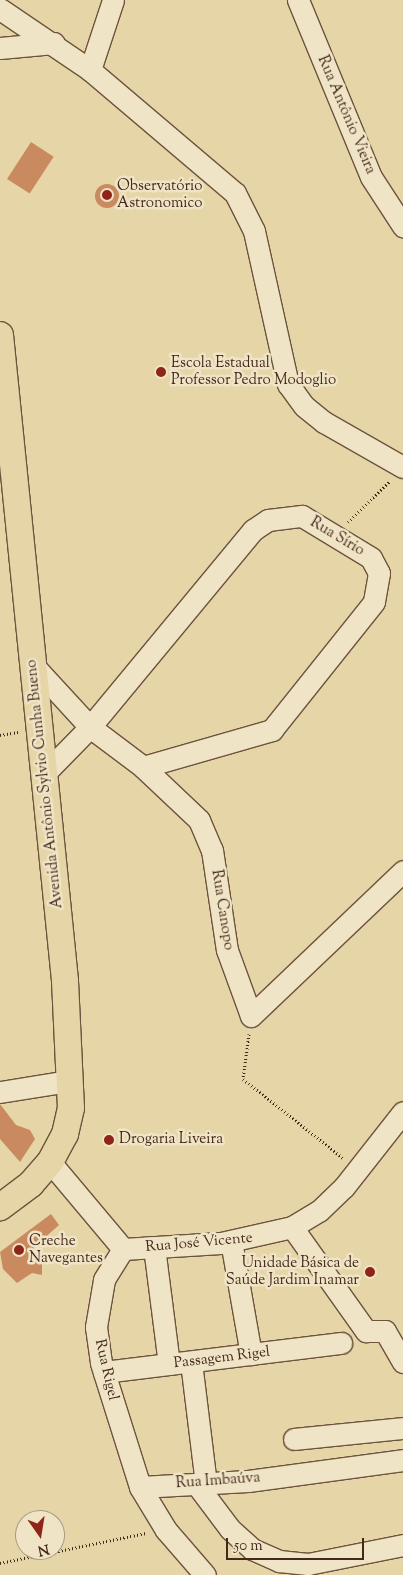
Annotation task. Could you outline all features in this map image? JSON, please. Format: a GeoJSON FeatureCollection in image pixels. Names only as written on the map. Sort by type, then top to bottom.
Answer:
{"type":"FeatureCollection","features":[{"type":"Feature","properties":{"kind":"main road","name":"Avenida Antônio Sylvio Cunha Bueno"},"geometry":{"type":"LineString","coordinates":[[0,335],[45,773],[70,1040],[69,1081],[71,1108],[65,1134],[50,1162],[31,1184],[0,1207]]}},
{"type":"Feature","properties":{"kind":"street"},"geometry":{"type":"LineString","coordinates":[[90,70],[113,0]]}},
{"type":"Feature","properties":{"kind":"street","name":"Rua Antônio Vieira"},"geometry":{"type":"LineString","coordinates":[[298,0],[371,177],[403,226]]}},
{"type":"Feature","properties":{"kind":"street"},"geometry":{"type":"LineString","coordinates":[[0,10],[54,43],[90,70],[235,193],[246,209],[280,361],[288,384],[304,406],[400,471]]}},
{"type":"Feature","properties":{"kind":"street"},"geometry":{"type":"LineString","coordinates":[[0,48],[54,43]]}},
{"type":"Feature","properties":{"kind":"street","name":"Rua Sírio"},"geometry":{"type":"LineString","coordinates":[[45,773],[90,727],[253,530],[286,515],[302,516],[371,558],[379,587],[374,602],[292,710],[272,730],[143,767]]}},
{"type":"Feature","properties":{"kind":"street","name":"Rua Canopo"},"geometry":{"type":"LineString","coordinates":[[33,665],[90,727],[143,767],[202,827],[212,850],[227,950],[251,1016]]}},
{"type":"Feature","properties":{"kind":"street"},"geometry":{"type":"LineString","coordinates":[[251,1016],[403,872]]}},
{"type":"Feature","properties":{"kind":"street"},"geometry":{"type":"LineString","coordinates":[[0,1092],[69,1081]]}},
{"type":"Feature","properties":{"kind":"street","name":"Rua José Vicente"},"geometry":{"type":"LineString","coordinates":[[123,1249],[231,1241],[292,1226],[319,1211],[358,1169],[403,1112]]}},
{"type":"Feature","properties":{"kind":"street"},"geometry":{"type":"LineString","coordinates":[[50,1162],[123,1249]]}},
{"type":"Feature","properties":{"kind":"street"},"geometry":{"type":"LineString","coordinates":[[292,1226],[366,1331],[384,1331],[403,1362]]}},
{"type":"Feature","properties":{"kind":"street"},"geometry":{"type":"LineString","coordinates":[[231,1241],[251,1354]]}},
{"type":"Feature","properties":{"kind":"street"},"geometry":{"type":"LineString","coordinates":[[154,1247],[168,1364]]}},
{"type":"Feature","properties":{"kind":"street","name":"Rua Rigel"},"geometry":{"type":"LineString","coordinates":[[123,1249],[104,1280],[98,1302],[96,1327],[104,1372],[140,1487]]}},
{"type":"Feature","properties":{"kind":"street","name":"Passagem Rigel"},"geometry":{"type":"LineString","coordinates":[[104,1372],[340,1343]]}},
{"type":"Feature","properties":{"kind":"street"},"geometry":{"type":"LineString","coordinates":[[191,1362],[201,1485],[230,1529],[252,1549],[279,1561],[308,1564],[403,1545]]}},
{"type":"Feature","properties":{"kind":"street"},"geometry":{"type":"LineString","coordinates":[[294,1439],[403,1428]]}},
{"type":"Feature","properties":{"kind":"street","name":"Rua Imbaúva"},"geometry":{"type":"LineString","coordinates":[[140,1487],[201,1485],[403,1460]]}},
{"type":"Feature","properties":{"kind":"street"},"geometry":{"type":"LineString","coordinates":[[140,1487],[166,1530],[205,1575]]}},
{"type":"Feature","properties":{"kind":"path"},"geometry":{"type":"LineString","coordinates":[[334,535],[400,471]]}},
{"type":"Feature","properties":{"kind":"path"},"geometry":{"type":"LineString","coordinates":[[251,1016],[243,1079],[358,1169]]}},
{"type":"Feature","properties":{"kind":"path"},"geometry":{"type":"LineString","coordinates":[[0,1563],[148,1533]]}},
{"type":"Feature","properties":{"kind":"building"},"geometry":{"type":"Polygon","coordinates":[[[31,142],[54,157],[30,194],[7,179],[31,142]]]}},
{"type":"Feature","properties":{"kind":"building","name":"Observatório Astronomico"},"geometry":{"type":"Polygon","coordinates":[[[107,184],[112,185],[118,191],[118,201],[112,207],[107,208],[102,207],[96,201],[95,196],[96,191],[102,185],[107,184]]]}},
{"type":"Feature","properties":{"kind":"building"},"geometry":{"type":"Polygon","coordinates":[[[0,1104],[16,1125],[30,1130],[35,1139],[20,1162],[0,1139],[0,1104]]]}},
{"type":"Feature","properties":{"kind":"building","name":"Creche Navegantes"},"geometry":{"type":"Polygon","coordinates":[[[51,1214],[59,1225],[33,1248],[42,1263],[42,1275],[32,1273],[17,1283],[3,1269],[0,1252],[51,1214]]]}},
{"type":"Feature","properties":{"kind":"place","name":"Observatório Astronomico"},"geometry":{"type":"Point","coordinates":[107,195]}},
{"type":"Feature","properties":{"kind":"place","name":"Escola Estadual Professor Pedro Modoglio"},"geometry":{"type":"Point","coordinates":[161,372]}},
{"type":"Feature","properties":{"kind":"place","name":"Drogaria Liveira"},"geometry":{"type":"Point","coordinates":[109,1140]}},
{"type":"Feature","properties":{"kind":"place","name":"Creche Navegantes"},"geometry":{"type":"Point","coordinates":[19,1250]}},
{"type":"Feature","properties":{"kind":"place","name":"Unidade Básica de Saúde Jardim Inamar"},"geometry":{"type":"Point","coordinates":[370,1272]}}]}
